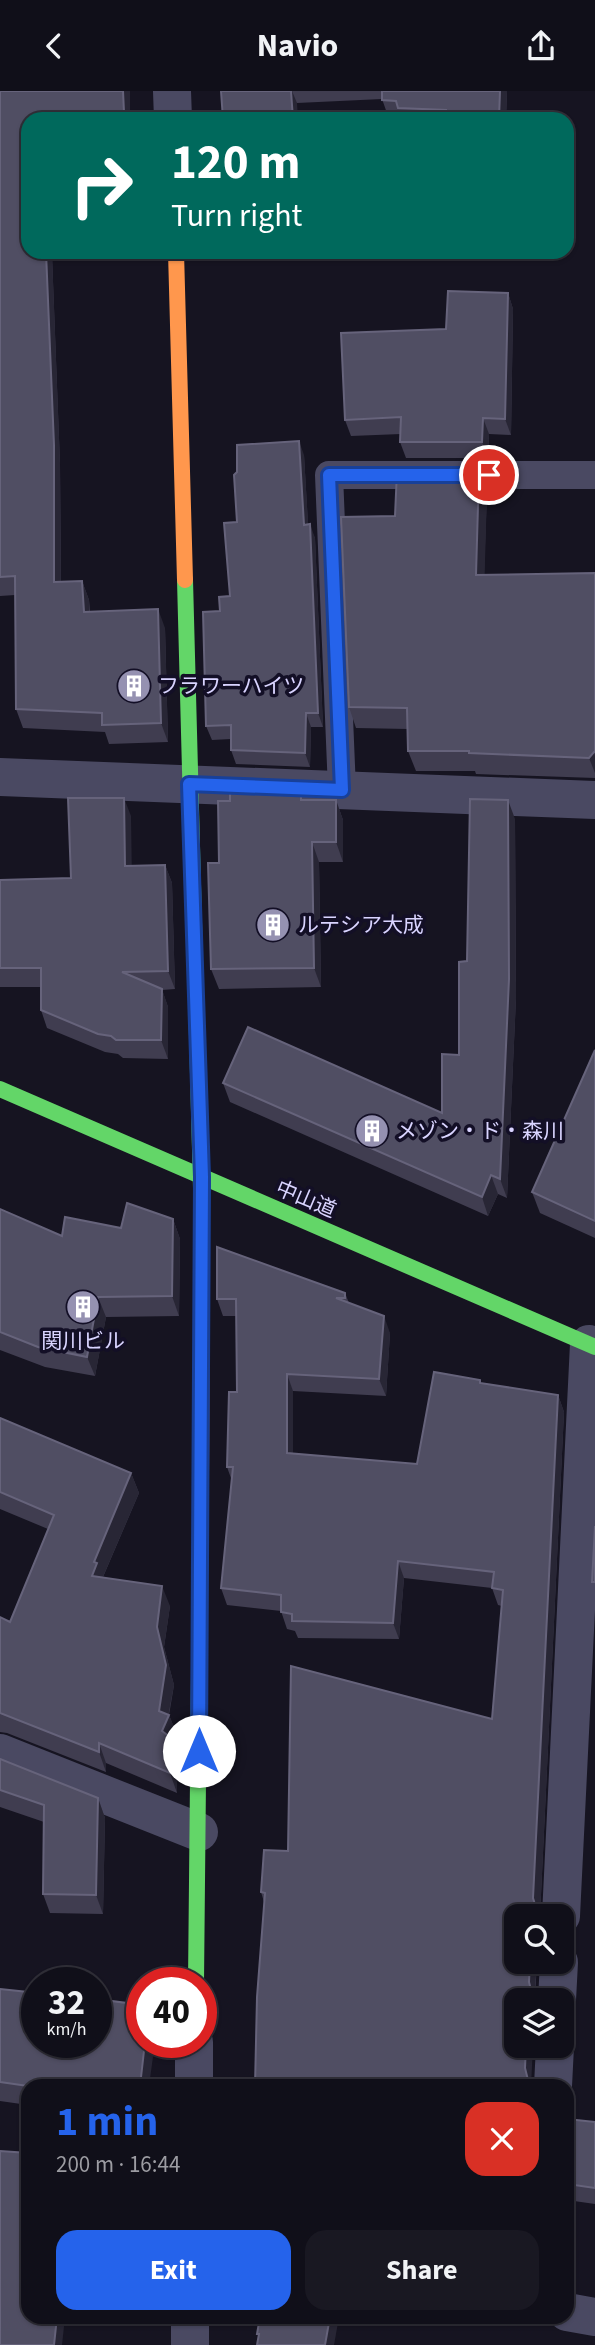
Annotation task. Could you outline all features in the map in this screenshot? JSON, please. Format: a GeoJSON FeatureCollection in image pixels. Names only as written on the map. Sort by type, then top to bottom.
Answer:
{"type":"FeatureCollection","features":[{"type":"Feature","properties":{"kind":"main road"},"geometry":{"type":"LineString","coordinates":[[176,259],[202,1177],[196,1967]]}},
{"type":"Feature","properties":{"kind":"main road","name":"中山道"},"geometry":{"type":"LineString","coordinates":[[0,1089],[592,1345]]}},
{"type":"Feature","properties":{"kind":"street"},"geometry":{"type":"LineString","coordinates":[[172,91],[173,112]]}},
{"type":"Feature","properties":{"kind":"street"},"geometry":{"type":"LineString","coordinates":[[0,777],[595,800]]}},
{"type":"Feature","properties":{"kind":"street"},"geometry":{"type":"LineString","coordinates":[[562,1904],[592,1345]]}},
{"type":"Feature","properties":{"kind":"street"},"geometry":{"type":"LineString","coordinates":[[0,1752],[199,1832]]}},
{"type":"Feature","properties":{"kind":"street"},"geometry":{"type":"LineString","coordinates":[[194,2058],[194,2079]]}},
{"type":"Feature","properties":{"kind":"street"},"geometry":{"type":"LineString","coordinates":[[553,2079],[554,2058]]}},
{"type":"Feature","properties":{"kind":"street"},"geometry":{"type":"LineString","coordinates":[[574,2313],[595,2316]]}},
{"type":"Feature","properties":{"kind":"street"},"geometry":{"type":"LineString","coordinates":[[190,2324],[190,2345]]}},
{"type":"Feature","properties":{"kind":"lane"},"geometry":{"type":"LineString","coordinates":[[342,790],[329,475],[595,475]]}},
{"type":"Feature","properties":{"kind":"building"},"geometry":{"type":"Polygon","coordinates":[[[0,91],[123,91],[124,112],[21,112],[21,259],[46,259],[54,445],[54,582],[82,581],[84,612],[158,609],[161,723],[102,725],[102,713],[16,709],[15,576],[0,577],[0,91]]]}},
{"type":"Feature","properties":{"kind":"building"},"geometry":{"type":"Polygon","coordinates":[[[221,91],[291,91],[292,112],[222,112],[221,91]]]}},
{"type":"Feature","properties":{"kind":"building"},"geometry":{"type":"Polygon","coordinates":[[[382,91],[500,91],[499,112],[446,112],[398,108],[396,101],[382,100],[382,91]]]}},
{"type":"Feature","properties":{"kind":"building"},"geometry":{"type":"Polygon","coordinates":[[[448,291],[508,293],[505,419],[483,418],[482,442],[400,442],[401,417],[345,420],[341,333],[446,329],[448,291]]]}},
{"type":"Feature","properties":{"kind":"building"},"geometry":{"type":"Polygon","coordinates":[[[299,441],[304,525],[310,524],[318,713],[306,713],[305,753],[231,750],[231,725],[206,726],[203,612],[220,611],[219,597],[230,596],[224,523],[237,522],[234,475],[237,472],[237,445],[299,441]]]}},
{"type":"Feature","properties":{"kind":"building"},"geometry":{"type":"Polygon","coordinates":[[[397,471],[479,471],[476,575],[595,573],[595,752],[589,758],[469,751],[408,751],[407,708],[349,707],[341,517],[395,516],[397,471]]]}},
{"type":"Feature","properties":{"kind":"building","name":"ルテシア大成"},"geometry":{"type":"Polygon","coordinates":[[[230,788],[301,791],[301,800],[336,800],[336,842],[312,842],[314,968],[211,969],[208,863],[219,863],[218,801],[230,801],[230,788]]]}},
{"type":"Feature","properties":{"kind":"building"},"geometry":{"type":"Polygon","coordinates":[[[68,798],[124,798],[125,866],[165,865],[168,971],[122,972],[162,989],[161,1040],[116,1040],[41,1010],[41,968],[0,968],[0,880],[71,878],[68,798]]]}},
{"type":"Feature","properties":{"kind":"building"},"geometry":{"type":"Polygon","coordinates":[[[470,799],[508,800],[509,979],[500,1179],[491,1175],[482,1197],[223,1083],[248,1027],[442,1113],[442,1054],[459,1055],[459,962],[467,961],[470,799]]]}},
{"type":"Feature","properties":{"kind":"building"},"geometry":{"type":"Polygon","coordinates":[[[595,1050],[595,1221],[532,1192],[595,1050]]]}},
{"type":"Feature","properties":{"kind":"building"},"geometry":{"type":"Polygon","coordinates":[[[127,1203],[173,1219],[172,1296],[98,1297],[87,1357],[38,1347],[0,1332],[0,1209],[62,1236],[65,1217],[121,1228],[127,1203]]]}},
{"type":"Feature","properties":{"kind":"building"},"geometry":{"type":"Polygon","coordinates":[[[217,1247],[345,1293],[345,1298],[336,1298],[384,1316],[379,1379],[287,1374],[287,1453],[417,1464],[434,1372],[480,1380],[480,1383],[558,1395],[533,1898],[535,1904],[504,1904],[504,1974],[529,1974],[530,1988],[504,1988],[504,2058],[525,2058],[528,2079],[255,2079],[257,1997],[265,1893],[261,1892],[264,1850],[288,1851],[291,1666],[492,1719],[503,1590],[492,1588],[494,1572],[398,1561],[393,1623],[292,1621],[292,1614],[281,1612],[281,1595],[221,1588],[233,1467],[227,1467],[229,1392],[237,1392],[236,1299],[217,1299],[217,1247]]]}},
{"type":"Feature","properties":{"kind":"building"},"geometry":{"type":"Polygon","coordinates":[[[0,1418],[131,1473],[94,1562],[97,1563],[92,1576],[162,1586],[157,1627],[166,1665],[159,1711],[169,1715],[162,1731],[170,1737],[170,1773],[99,1743],[99,1752],[0,1713],[0,1617],[10,1622],[54,1515],[0,1492],[0,1418]]]}},
{"type":"Feature","properties":{"kind":"building"},"geometry":{"type":"Polygon","coordinates":[[[595,1526],[595,1582],[592,1582],[595,1526]]]}},
{"type":"Feature","properties":{"kind":"building"},"geometry":{"type":"Polygon","coordinates":[[[0,1759],[98,1798],[96,1895],[43,1894],[44,1805],[0,1790],[0,1759]]]}},
{"type":"Feature","properties":{"kind":"building"},"geometry":{"type":"Polygon","coordinates":[[[0,1989],[21,1991],[21,2058],[112,2058],[112,2001],[126,2003],[126,2058],[143,2058],[141,2079],[21,2079],[21,2085],[0,2082],[0,1989]]]}},
{"type":"Feature","properties":{"kind":"building"},"geometry":{"type":"Polygon","coordinates":[[[574,2120],[595,2122],[595,2188],[574,2185],[574,2120]]]}},
{"type":"Feature","properties":{"kind":"building"},"geometry":{"type":"Polygon","coordinates":[[[0,2151],[21,2152],[21,2324],[56,2324],[54,2345],[0,2345],[0,2151]]]}},
{"type":"Feature","properties":{"kind":"building"},"geometry":{"type":"Polygon","coordinates":[[[259,2324],[329,2324],[325,2345],[257,2345],[259,2324]]]}},
{"type":"Feature","properties":{"kind":"traffic: fast"},"geometry":{"type":"LineString","coordinates":[[185,580],[202,1226]]}},
{"type":"Feature","properties":{"kind":"traffic: fast"},"geometry":{"type":"LineString","coordinates":[[0,1089],[595,1347]]}},
{"type":"Feature","properties":{"kind":"traffic: fast"},"geometry":{"type":"LineString","coordinates":[[196,1967],[201,1476]]}},
{"type":"Feature","properties":{"kind":"traffic: slow"},"geometry":{"type":"LineString","coordinates":[[176,259],[185,580]]}},
{"type":"Feature","properties":{"kind":"traffic: slow"},"geometry":{"type":"LineString","coordinates":[[201,1476],[202,1226]]}},
{"type":"Feature","properties":{"kind":"place","name":"フラワーハイツ"},"geometry":{"type":"Point","coordinates":[134,686]}},
{"type":"Feature","properties":{"kind":"place","name":"ルテシア大成"},"geometry":{"type":"Point","coordinates":[273,925]}},
{"type":"Feature","properties":{"kind":"place","name":"メゾン・ド・森川"},"geometry":{"type":"Point","coordinates":[372,1131]}},
{"type":"Feature","properties":{"kind":"place","name":"関川ビル"},"geometry":{"type":"Point","coordinates":[83,1307]}},
{"type":"Feature","properties":{"kind":"route"},"geometry":{"type":"LineString","coordinates":[[199,1751],[202,1177],[189,784],[342,790],[329,475],[489,475]]}}]}
